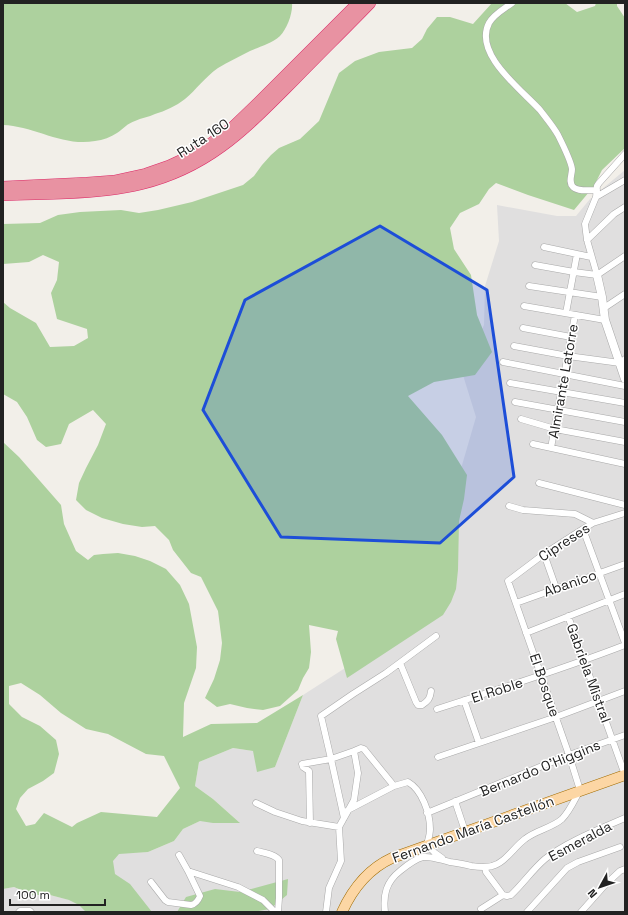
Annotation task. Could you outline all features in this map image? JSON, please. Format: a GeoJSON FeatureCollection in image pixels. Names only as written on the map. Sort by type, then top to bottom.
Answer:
{"type":"FeatureCollection","features":[{"type":"Feature","properties":{"kind":"highway","name":"Ruta 160"},"geometry":{"type":"LineString","coordinates":[[3,187],[114,181],[139,176],[169,166],[193,155],[216,140],[242,119],[358,3]]}},
{"type":"Feature","properties":{"kind":"highway","name":"Ruta 160"},"geometry":{"type":"LineString","coordinates":[[3,195],[85,192],[124,188],[160,179],[194,164],[219,149],[245,128],[370,3]]}},
{"type":"Feature","properties":{"kind":"main road","name":"Fernando María Castellón"},"geometry":{"type":"LineString","coordinates":[[342,912],[356,887],[364,877],[378,865],[392,858],[625,775]]}},
{"type":"Feature","properties":{"kind":"street"},"geometry":{"type":"LineString","coordinates":[[512,3],[494,17],[489,23],[486,43],[489,51],[506,76],[540,110],[558,135],[572,169],[570,182],[574,188],[580,190],[597,190]]}},
{"type":"Feature","properties":{"kind":"street"},"geometry":{"type":"LineString","coordinates":[[625,154],[597,186],[596,197],[585,224],[587,240],[602,297],[605,320],[622,361],[625,380]]}},
{"type":"Feature","properties":{"kind":"street"},"geometry":{"type":"LineString","coordinates":[[596,197],[625,180]]}},
{"type":"Feature","properties":{"kind":"street"},"geometry":{"type":"LineString","coordinates":[[587,240],[614,214],[625,207]]}},
{"type":"Feature","properties":{"kind":"street"},"geometry":{"type":"LineString","coordinates":[[544,247],[591,256]]}},
{"type":"Feature","properties":{"kind":"street"},"geometry":{"type":"LineString","coordinates":[[566,313],[577,254]]}},
{"type":"Feature","properties":{"kind":"street"},"geometry":{"type":"LineString","coordinates":[[535,265],[597,275],[625,256]]}},
{"type":"Feature","properties":{"kind":"street"},"geometry":{"type":"LineString","coordinates":[[529,286],[602,297]]}},
{"type":"Feature","properties":{"kind":"street"},"geometry":{"type":"LineString","coordinates":[[604,308],[625,294]]}},
{"type":"Feature","properties":{"kind":"street"},"geometry":{"type":"LineString","coordinates":[[524,306],[605,320]]}},
{"type":"Feature","properties":{"kind":"street","name":"Almirante Latorre"},"geometry":{"type":"LineString","coordinates":[[551,448],[575,315]]}},
{"type":"Feature","properties":{"kind":"street"},"geometry":{"type":"LineString","coordinates":[[523,328],[571,337]]}},
{"type":"Feature","properties":{"kind":"street"},"geometry":{"type":"LineString","coordinates":[[514,346],[568,356],[622,361]]}},
{"type":"Feature","properties":{"kind":"street"},"geometry":{"type":"LineString","coordinates":[[503,362],[625,386]]}},
{"type":"Feature","properties":{"kind":"street"},"geometry":{"type":"LineString","coordinates":[[510,383],[625,403]]}},
{"type":"Feature","properties":{"kind":"street"},"geometry":{"type":"LineString","coordinates":[[514,402],[625,422]]}},
{"type":"Feature","properties":{"kind":"street"},"geometry":{"type":"LineString","coordinates":[[521,419],[555,429],[625,442]]}},
{"type":"Feature","properties":{"kind":"street"},"geometry":{"type":"LineString","coordinates":[[533,444],[625,464]]}},
{"type":"Feature","properties":{"kind":"street"},"geometry":{"type":"LineString","coordinates":[[539,483],[625,505]]}},
{"type":"Feature","properties":{"kind":"street"},"geometry":{"type":"LineString","coordinates":[[510,506],[523,510],[575,514],[593,523]]}},
{"type":"Feature","properties":{"kind":"street","name":"Cipreses"},"geometry":{"type":"LineString","coordinates":[[508,581],[544,554],[593,523],[625,513]]}},
{"type":"Feature","properties":{"kind":"street"},"geometry":{"type":"LineString","coordinates":[[583,529],[625,644]]}},
{"type":"Feature","properties":{"kind":"street"},"geometry":{"type":"LineString","coordinates":[[544,554],[556,588]]}},
{"type":"Feature","properties":{"kind":"street","name":"Abanico"},"geometry":{"type":"LineString","coordinates":[[516,603],[625,564]]}},
{"type":"Feature","properties":{"kind":"street","name":"El Bosque"},"geometry":{"type":"LineString","coordinates":[[508,581],[580,790]]}},
{"type":"Feature","properties":{"kind":"street"},"geometry":{"type":"LineString","coordinates":[[526,633],[625,594]]}},
{"type":"Feature","properties":{"kind":"street","name":"Gabriela Mistral"},"geometry":{"type":"LineString","coordinates":[[568,616],[625,775]]}},
{"type":"Feature","properties":{"kind":"street"},"geometry":{"type":"LineString","coordinates":[[344,818],[321,716],[386,673],[436,636]]}},
{"type":"Feature","properties":{"kind":"street","name":"El Roble"},"geometry":{"type":"LineString","coordinates":[[437,709],[541,675],[625,644]]}},
{"type":"Feature","properties":{"kind":"street"},"geometry":{"type":"LineString","coordinates":[[400,663],[418,705],[422,705],[429,700],[431,697],[431,691]]}},
{"type":"Feature","properties":{"kind":"street"},"geometry":{"type":"LineString","coordinates":[[438,757],[556,717],[625,691]]}},
{"type":"Feature","properties":{"kind":"street"},"geometry":{"type":"LineString","coordinates":[[464,700],[479,743]]}},
{"type":"Feature","properties":{"kind":"street","name":"Bernardo O'Higgins"},"geometry":{"type":"LineString","coordinates":[[427,813],[569,755],[625,735]]}},
{"type":"Feature","properties":{"kind":"street"},"geometry":{"type":"LineString","coordinates":[[310,823],[309,771],[303,767],[302,764],[331,759],[361,748],[364,749],[394,786]]}},
{"type":"Feature","properties":{"kind":"street"},"geometry":{"type":"LineString","coordinates":[[326,912],[329,888],[341,861],[339,827],[354,800],[358,772],[354,751]]}},
{"type":"Feature","properties":{"kind":"street"},"geometry":{"type":"LineString","coordinates":[[348,810],[394,786],[408,782],[418,790],[427,813],[430,828],[427,845],[444,860]]}},
{"type":"Feature","properties":{"kind":"street"},"geometry":{"type":"LineString","coordinates":[[385,912],[384,900],[390,880],[410,864],[422,858],[431,857],[485,868],[497,864],[524,839],[554,824],[562,818],[580,790]]}},
{"type":"Feature","properties":{"kind":"street"},"geometry":{"type":"LineString","coordinates":[[455,801],[465,831]]}},
{"type":"Feature","properties":{"kind":"street"},"geometry":{"type":"LineString","coordinates":[[256,803],[275,812],[310,823],[339,827]]}},
{"type":"Feature","properties":{"kind":"street","name":"Esmeralda"},"geometry":{"type":"LineString","coordinates":[[481,909],[504,895],[507,896],[513,892],[540,864],[550,856],[577,840],[625,818]]}},
{"type":"Feature","properties":{"kind":"street"},"geometry":{"type":"LineString","coordinates":[[527,912],[567,868],[578,862],[623,846]]}},
{"type":"Feature","properties":{"kind":"street"},"geometry":{"type":"LineString","coordinates":[[257,851],[277,857],[279,860],[279,898],[277,912]]}},
{"type":"Feature","properties":{"kind":"street"},"geometry":{"type":"LineString","coordinates":[[151,882],[168,902],[191,905],[194,904],[200,896],[179,855]]}},
{"type":"Feature","properties":{"kind":"street"},"geometry":{"type":"LineString","coordinates":[[485,868],[486,872],[504,895]]}},
{"type":"Feature","properties":{"kind":"street"},"geometry":{"type":"LineString","coordinates":[[581,912],[611,879],[620,871],[625,869]]}},
{"type":"Feature","properties":{"kind":"street"},"geometry":{"type":"LineString","coordinates":[[188,871],[238,887],[263,900],[277,912]]}},
{"type":"Feature","properties":{"kind":"street"},"geometry":{"type":"LineString","coordinates":[[19,912],[30,912]]}},
{"type":"Feature","properties":{"kind":"highlighted area"},"geometry":{"type":"Polygon","coordinates":[[[380,226],[487,290],[514,477],[440,543],[281,537],[203,410],[245,300],[380,226]]]}},
{"type":"Feature","properties":{"kind":"shaded area"},"geometry":{"type":"Polygon","coordinates":[[[625,170],[625,912],[3,912],[3,889],[14,887],[33,895],[50,895],[70,900],[119,853],[148,852],[174,841],[183,829],[200,821],[239,822],[213,799],[195,786],[199,762],[233,748],[253,751],[275,767],[303,695],[442,606],[458,479],[476,417],[462,372],[484,325],[485,286],[499,241],[497,205],[557,216],[576,216],[590,199],[625,170]]]}},
{"type":"Feature","properties":{"kind":"green space"},"geometry":{"type":"Polygon","coordinates":[[[3,3],[292,3],[292,7],[287,25],[283,33],[277,39],[218,68],[178,104],[132,122],[110,137],[98,141],[83,142],[60,139],[15,126],[3,125],[3,3]]]}},
{"type":"Feature","properties":{"kind":"green space"},"geometry":{"type":"Polygon","coordinates":[[[492,3],[565,3],[577,12],[595,6],[596,3],[617,3],[617,6],[625,18],[625,148],[602,170],[594,186],[574,210],[496,183],[489,189],[479,204],[460,213],[450,228],[454,249],[471,275],[477,315],[492,352],[475,375],[434,382],[408,396],[442,435],[467,475],[459,521],[456,589],[451,602],[443,615],[347,678],[336,639],[338,631],[309,625],[311,652],[309,668],[298,690],[280,706],[263,710],[230,704],[217,707],[205,698],[214,679],[220,660],[222,643],[218,611],[201,577],[191,573],[173,550],[169,540],[155,526],[142,527],[123,524],[102,518],[86,510],[76,500],[79,483],[98,445],[106,424],[93,410],[69,424],[61,444],[46,447],[37,440],[27,417],[17,402],[3,394],[3,302],[10,308],[36,323],[50,347],[74,346],[88,338],[87,329],[57,319],[51,293],[57,280],[59,262],[43,255],[29,262],[3,264],[3,224],[40,223],[58,215],[80,212],[121,210],[139,213],[158,210],[192,202],[243,185],[254,176],[262,165],[279,148],[300,139],[319,121],[339,73],[355,61],[379,52],[412,48],[422,39],[427,29],[437,17],[450,17],[473,24],[492,3]]]}},
{"type":"Feature","properties":{"kind":"green space"},"geometry":{"type":"Polygon","coordinates":[[[3,442],[19,457],[61,505],[64,524],[76,551],[88,560],[94,555],[103,554],[118,553],[135,556],[166,569],[180,585],[189,604],[197,647],[196,668],[184,703],[183,737],[211,724],[257,723],[303,695],[275,767],[257,772],[253,751],[233,748],[199,762],[195,786],[213,799],[240,823],[213,823],[200,821],[183,829],[174,841],[148,852],[119,854],[113,861],[115,874],[130,884],[152,912],[86,912],[79,905],[69,900],[50,895],[33,895],[14,887],[3,889],[3,442]],[[21,683],[9,686],[9,704],[22,717],[40,726],[56,740],[59,754],[54,773],[28,789],[20,798],[16,809],[26,826],[35,824],[44,813],[72,827],[77,823],[101,812],[157,817],[180,788],[164,756],[146,754],[108,734],[86,729],[61,713],[40,695],[21,683]]]}},
{"type":"Feature","properties":{"kind":"green space"},"geometry":{"type":"Polygon","coordinates":[[[288,879],[287,895],[270,909],[253,912],[177,912],[186,897],[215,889],[240,892],[288,879]]]}}]}
